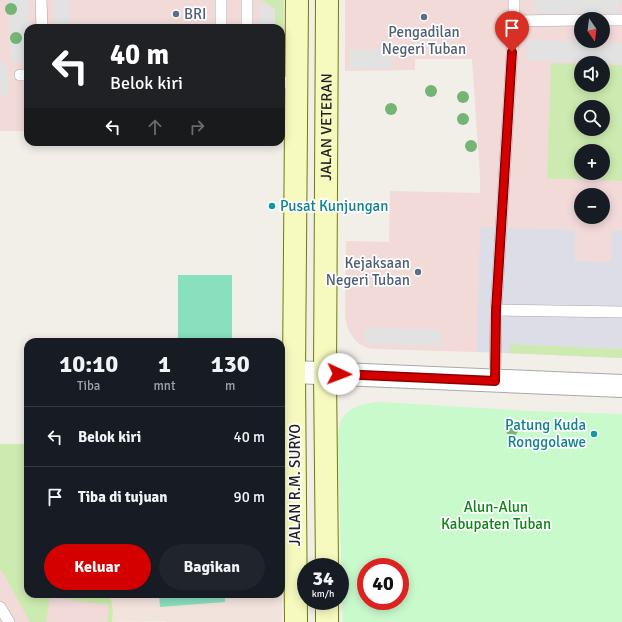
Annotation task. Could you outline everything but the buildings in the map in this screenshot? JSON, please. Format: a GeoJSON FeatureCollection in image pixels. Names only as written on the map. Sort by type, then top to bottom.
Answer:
{"type":"FeatureCollection","features":[{"type":"Feature","properties":{"kind":"main road"},"geometry":{"type":"LineString","coordinates":[[297,0],[327,1]]}},
{"type":"Feature","properties":{"kind":"main road","name":"JALAN VETERAN"},"geometry":{"type":"LineString","coordinates":[[294,372],[289,83],[297,35],[297,0]]}},
{"type":"Feature","properties":{"kind":"main road","name":"JALAN VETERAN"},"geometry":{"type":"LineString","coordinates":[[325,374],[327,1]]}},
{"type":"Feature","properties":{"kind":"main road"},"geometry":{"type":"LineString","coordinates":[[297,35],[327,36]]}},
{"type":"Feature","properties":{"kind":"main road","name":"JALAN R.M. SURYO"},"geometry":{"type":"LineString","coordinates":[[294,372],[296,622]]}},
{"type":"Feature","properties":{"kind":"main road","name":"JALAN R.M. SURYO"},"geometry":{"type":"LineString","coordinates":[[325,374],[327,558]]}},
{"type":"Feature","properties":{"kind":"main road"},"geometry":{"type":"LineString","coordinates":[[327,610],[327,622]]}},
{"type":"Feature","properties":{"kind":"street"},"geometry":{"type":"LineString","coordinates":[[294,372],[622,386]]}},
{"type":"Feature","properties":{"kind":"lane"},"geometry":{"type":"LineString","coordinates":[[41,0],[42,24]]}},
{"type":"Feature","properties":{"kind":"lane"},"geometry":{"type":"LineString","coordinates":[[221,0],[221,24]]}},
{"type":"Feature","properties":{"kind":"lane"},"geometry":{"type":"LineString","coordinates":[[247,0],[247,24]]}},
{"type":"Feature","properties":{"kind":"lane"},"geometry":{"type":"LineString","coordinates":[[495,381],[496,310],[514,22],[514,0]]}},
{"type":"Feature","properties":{"kind":"lane"},"geometry":{"type":"LineString","coordinates":[[514,22],[574,20]]}},
{"type":"Feature","properties":{"kind":"lane"},"geometry":{"type":"LineString","coordinates":[[610,20],[622,20]]}},
{"type":"Feature","properties":{"kind":"lane"},"geometry":{"type":"LineString","coordinates":[[496,310],[622,312]]}},
{"type":"Feature","properties":{"kind":"lane"},"geometry":{"type":"LineString","coordinates":[[0,607],[9,622]]}},
{"type":"Feature","properties":{"kind":"shaded area"},"geometry":{"type":"Polygon","coordinates":[[[0,0],[284,0],[284,24],[24,24],[24,131],[0,131],[0,0]]]}},
{"type":"Feature","properties":{"kind":"shaded area"},"geometry":{"type":"Polygon","coordinates":[[[8,0],[28,0],[30,24],[24,24],[24,62],[11,63],[8,0]]]}},
{"type":"Feature","properties":{"kind":"shaded area"},"geometry":{"type":"Polygon","coordinates":[[[54,0],[70,0],[70,24],[54,24],[54,0]]]}},
{"type":"Feature","properties":{"kind":"shaded area"},"geometry":{"type":"Polygon","coordinates":[[[260,0],[275,9],[275,24],[259,24],[260,0]]]}},
{"type":"Feature","properties":{"kind":"shaded area"},"geometry":{"type":"Polygon","coordinates":[[[345,0],[622,0],[622,358],[375,349],[359,344],[354,339],[348,329],[345,317],[346,241],[389,242],[390,191],[480,193],[472,59],[415,59],[415,70],[345,71],[345,0]]]}},
{"type":"Feature","properties":{"kind":"shaded area"},"geometry":{"type":"Polygon","coordinates":[[[536,0],[622,0],[617,13],[531,13],[536,0]]]}},
{"type":"Feature","properties":{"kind":"shaded area"},"geometry":{"type":"Polygon","coordinates":[[[527,40],[574,41],[574,48],[610,48],[610,43],[622,43],[622,64],[610,63],[610,56],[574,56],[574,62],[527,60],[527,40]]]}},
{"type":"Feature","properties":{"kind":"shaded area"},"geometry":{"type":"Polygon","coordinates":[[[392,49],[392,68],[350,68],[349,50],[392,49]]]}},
{"type":"Feature","properties":{"kind":"shaded area"},"geometry":{"type":"Polygon","coordinates":[[[6,61],[8,96],[0,97],[0,62],[6,61]]]}},
{"type":"Feature","properties":{"kind":"shaded area"},"geometry":{"type":"Polygon","coordinates":[[[480,227],[575,230],[575,261],[611,262],[612,231],[622,231],[622,349],[510,344],[510,353],[477,352],[480,227]]]}},
{"type":"Feature","properties":{"kind":"shaded area"},"geometry":{"type":"Polygon","coordinates":[[[366,328],[442,330],[441,346],[365,344],[366,328]]]}},
{"type":"Feature","properties":{"kind":"shaded area"},"geometry":{"type":"Polygon","coordinates":[[[0,444],[24,444],[24,598],[110,598],[112,622],[0,622],[0,444]]]}},
{"type":"Feature","properties":{"kind":"shaded area"},"geometry":{"type":"Polygon","coordinates":[[[111,598],[282,598],[282,622],[112,622],[113,610],[111,598]]]}},
{"type":"Feature","properties":{"kind":"green space"},"geometry":{"type":"Polygon","coordinates":[[[262,0],[283,0],[283,24],[275,24],[275,9],[262,0]]]}},
{"type":"Feature","properties":{"kind":"green space"},"geometry":{"type":"Polygon","coordinates":[[[551,63],[574,64],[574,92],[610,92],[610,65],[622,65],[622,181],[600,180],[610,180],[610,144],[574,144],[574,179],[547,179],[551,63]]]}},
{"type":"Feature","properties":{"kind":"green space"},"geometry":{"type":"Polygon","coordinates":[[[178,275],[232,275],[232,338],[178,338],[178,275]]]}},
{"type":"Feature","properties":{"kind":"green space"},"geometry":{"type":"Polygon","coordinates":[[[510,344],[622,349],[622,358],[510,353],[510,344]]]}},
{"type":"Feature","properties":{"kind":"green space","name":"Alun-Alun Kabupaten Tuban"},"geometry":{"type":"Polygon","coordinates":[[[380,402],[529,411],[622,414],[622,622],[343,622],[343,610],[349,610],[349,558],[341,558],[338,437],[340,423],[343,418],[351,410],[362,405],[380,402]]]}},
{"type":"Feature","properties":{"kind":"green space"},"geometry":{"type":"Polygon","coordinates":[[[0,444],[24,444],[24,598],[50,598],[46,622],[30,622],[0,570],[0,444]]]}},
{"type":"Feature","properties":{"kind":"green space"},"geometry":{"type":"Polygon","coordinates":[[[57,598],[111,598],[113,610],[112,622],[107,622],[109,605],[57,598]]]}},
{"type":"Feature","properties":{"kind":"green space"},"geometry":{"type":"Polygon","coordinates":[[[159,598],[225,598],[225,602],[160,607],[159,598]]]}},
{"type":"Feature","properties":{"kind":"place","name":"BRI"},"geometry":{"type":"Point","coordinates":[176,14]}},
{"type":"Feature","properties":{"kind":"place","name":"Pengadilan Negeri Tuban"},"geometry":{"type":"Point","coordinates":[424,17]}},
{"type":"Feature","properties":{"kind":"place","name":"Pusat Kunjungan"},"geometry":{"type":"Point","coordinates":[272,206]}},
{"type":"Feature","properties":{"kind":"place","name":"Kejaksaan Negeri Tuban"},"geometry":{"type":"Point","coordinates":[418,272]}},
{"type":"Feature","properties":{"kind":"place","name":"Patung Kuda Ronggolawe"},"geometry":{"type":"Point","coordinates":[594,434]}},
{"type":"Feature","properties":{"kind":"route"},"geometry":{"type":"LineString","coordinates":[[339,374],[495,381],[496,310],[512,52]]}}]}
